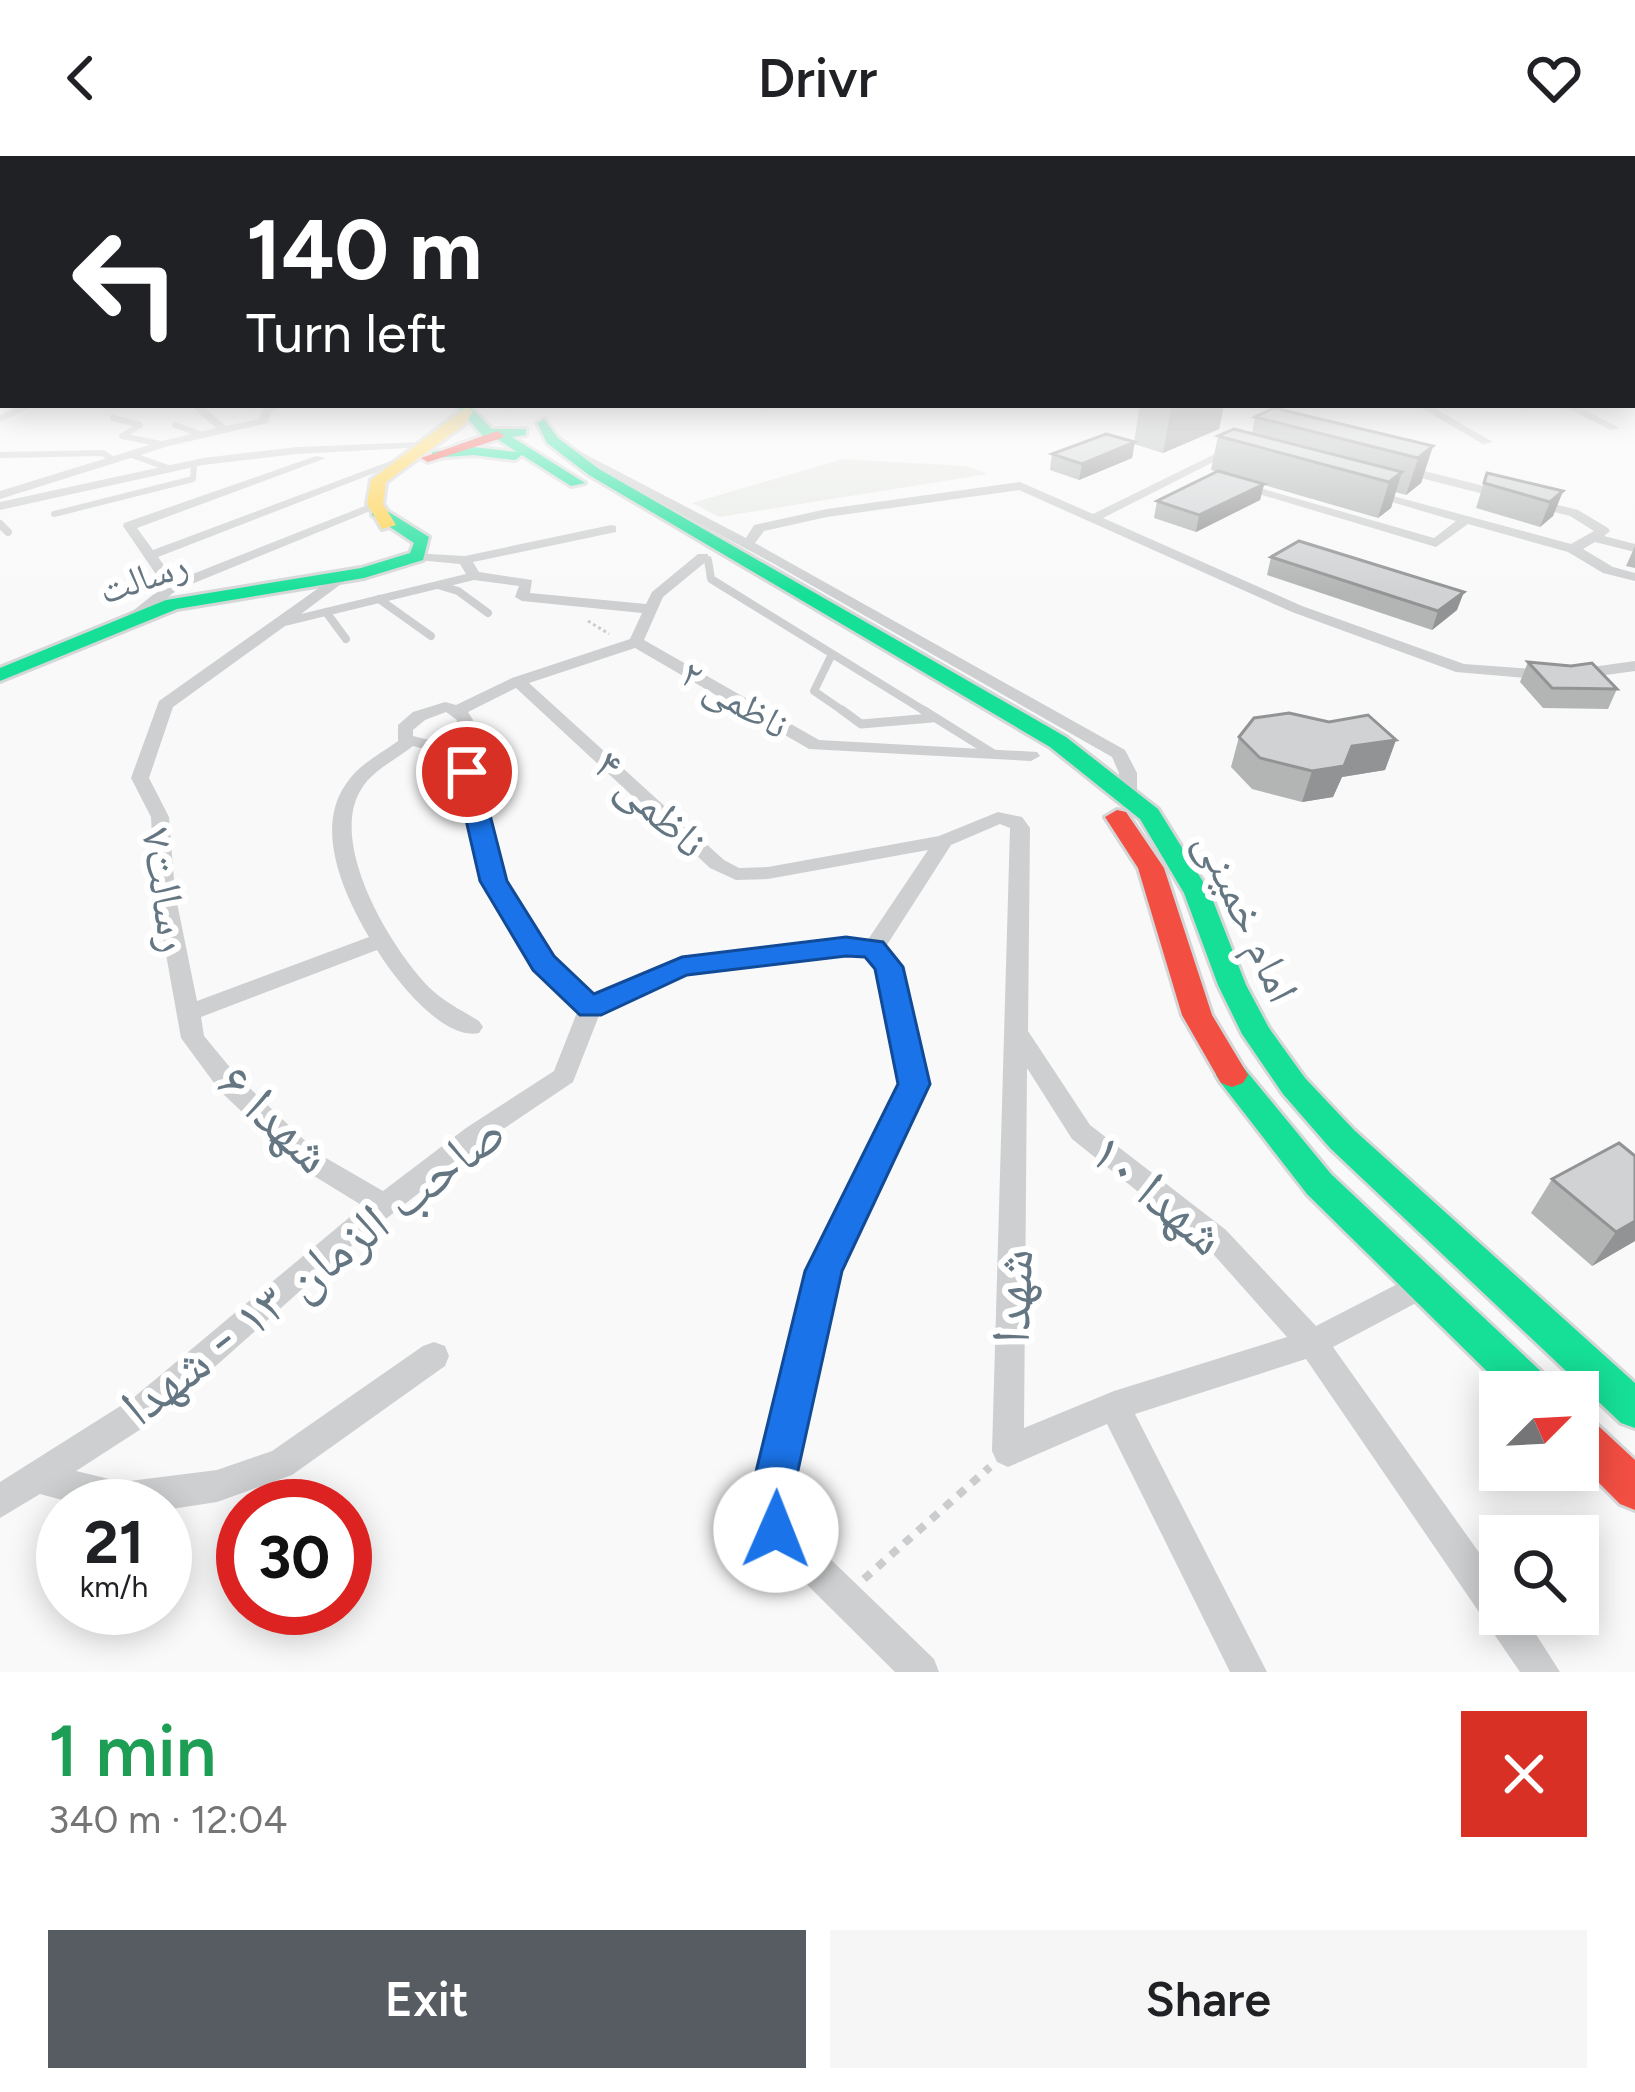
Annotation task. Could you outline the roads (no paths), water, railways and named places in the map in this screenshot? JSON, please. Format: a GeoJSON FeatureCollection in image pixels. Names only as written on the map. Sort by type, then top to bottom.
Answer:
{"type":"FeatureCollection","features":[{"type":"Feature","properties":{"kind":"main road"},"geometry":{"type":"LineString","coordinates":[[375,503],[380,476],[422,453]]}},
{"type":"Feature","properties":{"kind":"main road"},"geometry":{"type":"LineString","coordinates":[[375,503],[392,475],[425,453]]}},
{"type":"Feature","properties":{"kind":"main road","name":"امام خمینی"},"geometry":{"type":"LineString","coordinates":[[570,453],[706,559],[1095,798],[1142,848],[1210,1040],[1298,1160],[1513,1371]]}},
{"type":"Feature","properties":{"kind":"main road","name":"امام خمینی"},"geometry":{"type":"LineString","coordinates":[[570,453],[594,472],[811,590],[1058,742],[1128,795],[1174,850],[1197,892],[1232,985],[1257,1034],[1294,1086],[1342,1139],[1635,1409]]}},
{"type":"Feature","properties":{"kind":"main road"},"geometry":{"type":"LineString","coordinates":[[375,503],[423,541],[417,556]]}},
{"type":"Feature","properties":{"kind":"main road","name":"رسالت"},"geometry":{"type":"LineString","coordinates":[[330,578],[404,552],[405,539],[377,516],[375,503]]}},
{"type":"Feature","properties":{"kind":"main road","name":"رسالت"},"geometry":{"type":"LineString","coordinates":[[0,675],[195,598],[373,573],[417,556]]}},
{"type":"Feature","properties":{"kind":"main road"},"geometry":{"type":"LineString","coordinates":[[1599,1454],[1635,1489]]}},
{"type":"Feature","properties":{"kind":"street"},"geometry":{"type":"LineString","coordinates":[[6,493],[132,453]]}},
{"type":"Feature","properties":{"kind":"street"},"geometry":{"type":"LineString","coordinates":[[0,506],[168,468],[298,453]]}},
{"type":"Feature","properties":{"kind":"street"},"geometry":{"type":"LineString","coordinates":[[172,587],[129,526],[336,453]]}},
{"type":"Feature","properties":{"kind":"street"},"geometry":{"type":"LineString","coordinates":[[581,453],[748,544],[811,590]]}},
{"type":"Feature","properties":{"kind":"street"},"geometry":{"type":"LineString","coordinates":[[1096,518],[1222,453],[1244,460]]}},
{"type":"Feature","properties":{"kind":"street"},"geometry":{"type":"LineString","coordinates":[[149,556],[398,462]]}},
{"type":"Feature","properties":{"kind":"street"},"geometry":{"type":"LineString","coordinates":[[1373,462],[1574,514],[1603,531],[1573,549]]}},
{"type":"Feature","properties":{"kind":"street"},"geometry":{"type":"LineString","coordinates":[[1190,472],[1436,543],[1465,520]]}},
{"type":"Feature","properties":{"kind":"street"},"geometry":{"type":"LineString","coordinates":[[708,522],[1022,483],[1297,609],[1462,669],[1564,676],[1635,666]]}},
{"type":"Feature","properties":{"kind":"street"},"geometry":{"type":"LineString","coordinates":[[742,521],[749,528],[760,528],[1022,483]]}},
{"type":"Feature","properties":{"kind":"street"},"geometry":{"type":"LineString","coordinates":[[1354,490],[1573,549],[1608,570],[1635,577]]}},
{"type":"Feature","properties":{"kind":"street"},"geometry":{"type":"LineString","coordinates":[[129,621],[172,587],[375,503]]}},
{"type":"Feature","properties":{"kind":"street"},"geometry":{"type":"LineString","coordinates":[[748,544],[760,528]]}},
{"type":"Feature","properties":{"kind":"street"},"geometry":{"type":"LineString","coordinates":[[417,556],[464,560],[611,529]]}},
{"type":"Feature","properties":{"kind":"street"},"geometry":{"type":"LineString","coordinates":[[1596,538],[1635,548]]}},
{"type":"Feature","properties":{"kind":"street"},"geometry":{"type":"LineString","coordinates":[[409,741],[404,729],[419,716],[446,707],[458,710],[518,681],[636,642],[656,595],[706,559]]}},
{"type":"Feature","properties":{"kind":"street"},"geometry":{"type":"LineString","coordinates":[[464,560],[474,575]]}},
{"type":"Feature","properties":{"kind":"street"},"geometry":{"type":"LineString","coordinates":[[278,624],[474,575],[526,583],[521,597],[650,609]]}},
{"type":"Feature","properties":{"kind":"street","name":"رسالت۷"},"geometry":{"type":"LineString","coordinates":[[188,1012],[165,892],[160,818],[140,778],[165,705],[278,624],[330,578]]}},
{"type":"Feature","properties":{"kind":"street","name":"ناظمی ۲"},"geometry":{"type":"LineString","coordinates":[[636,642],[815,746],[1031,756]]}},
{"type":"Feature","properties":{"kind":"street","name":"ناظمی ۴"},"geometry":{"type":"LineString","coordinates":[[518,681],[717,864],[736,874],[768,873],[944,841],[998,818],[1015,821]]}},
{"type":"Feature","properties":{"kind":"street"},"geometry":{"type":"LineString","coordinates":[[458,710],[465,729],[459,741],[494,881],[544,963],[590,1008],[682,966],[846,946],[873,949],[889,967],[914,1084],[824,1271],[774,1484],[776,1530],[802,1561],[846,1596],[921,1672]]}},
{"type":"Feature","properties":{"kind":"street"},"geometry":{"type":"LineString","coordinates":[[409,741],[429,746],[459,741]]}},
{"type":"Feature","properties":{"kind":"street"},"geometry":{"type":"LineString","coordinates":[[409,741],[350,789],[343,828],[351,879],[380,941],[424,995],[471,1027]]}},
{"type":"Feature","properties":{"kind":"street","name":"شهدا"},"geometry":{"type":"LineString","coordinates":[[1015,821],[1020,828],[1019,1035],[1008,1451],[1114,1406]]}},
{"type":"Feature","properties":{"kind":"street"},"geometry":{"type":"LineString","coordinates":[[873,949],[944,841]]}},
{"type":"Feature","properties":{"kind":"street"},"geometry":{"type":"LineString","coordinates":[[188,1012],[380,941]]}},
{"type":"Feature","properties":{"kind":"street","name":"صاحب الزمان ۱۳ - شهدا"},"geometry":{"type":"LineString","coordinates":[[0,1502],[144,1409],[384,1205],[475,1135],[565,1076],[590,1008]]}},
{"type":"Feature","properties":{"kind":"street","name":"شهدا ۶"},"geometry":{"type":"LineString","coordinates":[[188,1012],[193,1037],[229,1084],[310,1161],[384,1205]]}},
{"type":"Feature","properties":{"kind":"street","name":"شهدا ۱۰"},"geometry":{"type":"LineString","coordinates":[[1019,1035],[1081,1132],[1216,1238],[1312,1342],[1479,1581]]}},
{"type":"Feature","properties":{"kind":"street"},"geometry":{"type":"LineString","coordinates":[[1249,1672],[1114,1406],[1312,1342],[1424,1285]]}},
{"type":"Feature","properties":{"kind":"street"},"geometry":{"type":"LineString","coordinates":[[35,1477],[122,1499],[217,1486],[281,1464],[434,1356]]}},
{"type":"Feature","properties":{"kind":"street","name":"شهدا ۱۰"},"geometry":{"type":"LineString","coordinates":[[1516,1635],[1542,1672]]}},
{"type":"Feature","properties":{"kind":"lane"},"geometry":{"type":"LineString","coordinates":[[0,455],[103,453],[112,459]]}},
{"type":"Feature","properties":{"kind":"lane"},"geometry":{"type":"LineString","coordinates":[[128,454],[168,468]]}},
{"type":"Feature","properties":{"kind":"lane"},"geometry":{"type":"LineString","coordinates":[[54,514],[193,479],[194,465]]}},
{"type":"Feature","properties":{"kind":"lane"},"geometry":{"type":"LineString","coordinates":[[6,493],[27,502]]}},
{"type":"Feature","properties":{"kind":"lane"},"geometry":{"type":"LineString","coordinates":[[0,524],[8,532]]}},
{"type":"Feature","properties":{"kind":"lane"},"geometry":{"type":"LineString","coordinates":[[706,559],[711,579],[992,753]]}},
{"type":"Feature","properties":{"kind":"lane"},"geometry":{"type":"LineString","coordinates":[[438,585],[458,591],[488,613]]}},
{"type":"Feature","properties":{"kind":"lane"},"geometry":{"type":"LineString","coordinates":[[379,599],[431,636]]}},
{"type":"Feature","properties":{"kind":"lane"},"geometry":{"type":"LineString","coordinates":[[326,612],[346,639]]}},
{"type":"Feature","properties":{"kind":"lane"},"geometry":{"type":"LineString","coordinates":[[832,654],[814,691],[861,724],[934,717]]}}]}
